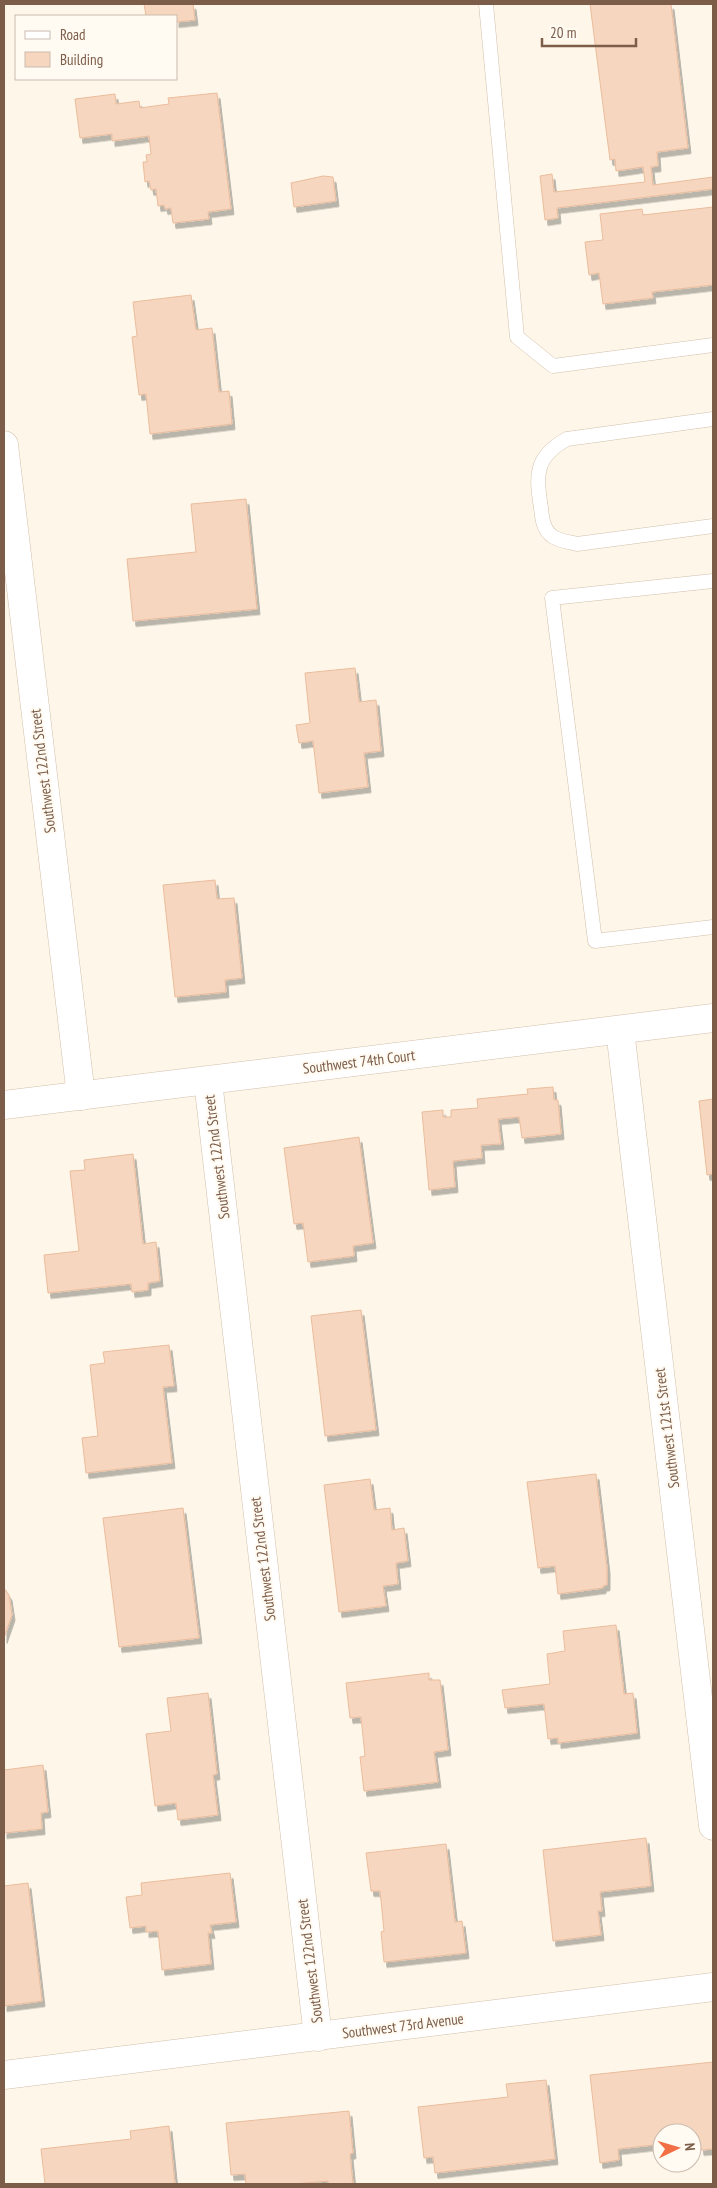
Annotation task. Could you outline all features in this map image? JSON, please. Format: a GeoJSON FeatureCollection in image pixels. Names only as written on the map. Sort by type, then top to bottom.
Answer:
{"type":"FeatureCollection","features":[{"type":"Feature","properties":{"kind":"street","name":"Southwest 122nd Street"},"geometry":{"type":"LineString","coordinates":[[4,445],[82,1096]]}},
{"type":"Feature","properties":{"kind":"street","name":"Southwest 74th Court"},"geometry":{"type":"LineString","coordinates":[[4,1105],[713,1018]]}},
{"type":"Feature","properties":{"kind":"street","name":"Southwest 121st Street"},"geometry":{"type":"LineString","coordinates":[[620,1030],[713,1826]]}},
{"type":"Feature","properties":{"kind":"street","name":"Southwest 122nd Street"},"geometry":{"type":"LineString","coordinates":[[208,1081],[318,2037]]}},
{"type":"Feature","properties":{"kind":"street","name":"Southwest 73rd Avenue"},"geometry":{"type":"LineString","coordinates":[[4,2075],[713,1987]]}},
{"type":"Feature","properties":{"kind":"lane"},"geometry":{"type":"LineString","coordinates":[[486,4],[517,337],[553,366],[713,345]]}},
{"type":"Feature","properties":{"kind":"lane"},"geometry":{"type":"LineString","coordinates":[[713,419],[567,439],[556,445],[546,455],[536,478],[543,525],[550,535],[561,540],[577,544],[713,526]]}},
{"type":"Feature","properties":{"kind":"lane"},"geometry":{"type":"LineString","coordinates":[[713,581],[552,598],[595,941],[713,927]]}},
{"type":"Feature","properties":{"kind":"building"},"geometry":{"type":"Polygon","coordinates":[[[144,4],[193,4],[195,20],[178,22],[178,15],[146,15],[144,4]]]}},
{"type":"Feature","properties":{"kind":"building"},"geometry":{"type":"Polygon","coordinates":[[[590,4],[671,4],[688,148],[657,152],[658,166],[651,167],[653,185],[713,177],[713,189],[557,208],[558,218],[545,220],[540,176],[552,174],[554,192],[645,182],[643,167],[616,171],[615,159],[610,160],[590,4]]]}},
{"type":"Feature","properties":{"kind":"building"},"geometry":{"type":"Polygon","coordinates":[[[217,93],[231,209],[208,212],[209,219],[173,223],[171,208],[165,209],[164,205],[158,206],[156,189],[151,190],[149,181],[145,182],[143,162],[147,162],[146,155],[151,154],[149,136],[112,141],[112,134],[80,138],[75,99],[115,94],[116,104],[139,101],[140,108],[169,104],[168,98],[217,93]]]}},
{"type":"Feature","properties":{"kind":"building"},"geometry":{"type":"Polygon","coordinates":[[[323,176],[333,177],[336,201],[294,207],[291,183],[323,176]]]}},
{"type":"Feature","properties":{"kind":"building"},"geometry":{"type":"Polygon","coordinates":[[[713,207],[713,285],[652,292],[653,298],[603,304],[599,273],[589,275],[585,242],[603,240],[600,214],[642,209],[643,215],[713,207]]]}},
{"type":"Feature","properties":{"kind":"building"},"geometry":{"type":"Polygon","coordinates":[[[191,295],[196,330],[212,328],[219,392],[229,391],[232,424],[150,434],[146,394],[139,395],[132,337],[137,336],[133,302],[191,295]]]}},
{"type":"Feature","properties":{"kind":"building"},"geometry":{"type":"Polygon","coordinates":[[[246,499],[257,609],[133,621],[127,559],[196,552],[191,504],[246,499]]]}},
{"type":"Feature","properties":{"kind":"building"},"geometry":{"type":"Polygon","coordinates":[[[355,668],[359,702],[376,700],[381,751],[364,753],[368,787],[319,793],[313,741],[299,743],[296,725],[310,723],[305,673],[355,668]]]}},
{"type":"Feature","properties":{"kind":"building"},"geometry":{"type":"Polygon","coordinates":[[[215,880],[217,899],[234,898],[242,978],[225,980],[226,992],[175,997],[163,885],[215,880]]]}},
{"type":"Feature","properties":{"kind":"building"},"geometry":{"type":"Polygon","coordinates":[[[553,1087],[554,1100],[558,1100],[561,1134],[522,1138],[519,1117],[498,1119],[501,1144],[481,1145],[482,1158],[453,1161],[455,1187],[429,1190],[422,1112],[443,1110],[443,1117],[451,1117],[451,1110],[478,1108],[477,1099],[528,1094],[527,1089],[553,1087]]]}},
{"type":"Feature","properties":{"kind":"building"},"geometry":{"type":"Polygon","coordinates":[[[713,1099],[713,1174],[707,1175],[699,1101],[713,1099]]]}},
{"type":"Feature","properties":{"kind":"building"},"geometry":{"type":"Polygon","coordinates":[[[359,1137],[373,1243],[353,1246],[354,1256],[308,1262],[303,1223],[294,1224],[284,1148],[359,1137]]]}},
{"type":"Feature","properties":{"kind":"building"},"geometry":{"type":"Polygon","coordinates":[[[133,1154],[143,1244],[156,1242],[160,1281],[148,1283],[148,1290],[132,1292],[131,1284],[48,1293],[44,1255],[79,1251],[70,1171],[85,1170],[84,1160],[133,1154]]]}},
{"type":"Feature","properties":{"kind":"building"},"geometry":{"type":"Polygon","coordinates":[[[361,1310],[376,1430],[325,1436],[311,1316],[361,1310]]]}},
{"type":"Feature","properties":{"kind":"building"},"geometry":{"type":"Polygon","coordinates":[[[169,1345],[174,1386],[163,1387],[172,1463],[86,1473],[82,1438],[98,1436],[90,1365],[105,1363],[103,1352],[169,1345]]]}},
{"type":"Feature","properties":{"kind":"building"},"geometry":{"type":"Polygon","coordinates":[[[596,1474],[607,1568],[607,1585],[603,1586],[603,1588],[558,1594],[555,1566],[538,1568],[527,1482],[596,1474]]]}},
{"type":"Feature","properties":{"kind":"building"},"geometry":{"type":"Polygon","coordinates":[[[370,1479],[374,1510],[390,1508],[392,1530],[404,1528],[408,1561],[396,1563],[398,1584],[383,1586],[386,1606],[339,1612],[324,1485],[370,1479]]]}},
{"type":"Feature","properties":{"kind":"building"},"geometry":{"type":"Polygon","coordinates":[[[183,1508],[199,1638],[119,1647],[103,1518],[183,1508]]]}},
{"type":"Feature","properties":{"kind":"building"},"geometry":{"type":"Polygon","coordinates":[[[4,1588],[9,1595],[12,1615],[4,1638],[4,1588]]]}},
{"type":"Feature","properties":{"kind":"building"},"geometry":{"type":"Polygon","coordinates":[[[616,1625],[624,1694],[633,1693],[637,1733],[558,1743],[558,1738],[548,1739],[544,1704],[505,1708],[502,1690],[550,1684],[547,1654],[565,1651],[563,1631],[616,1625]]]}},
{"type":"Feature","properties":{"kind":"building"},"geometry":{"type":"Polygon","coordinates":[[[429,1673],[429,1680],[440,1680],[448,1750],[434,1752],[438,1782],[364,1791],[360,1757],[365,1756],[361,1717],[350,1718],[346,1683],[429,1673]]]}},
{"type":"Feature","properties":{"kind":"building"},"geometry":{"type":"Polygon","coordinates":[[[208,1693],[217,1774],[213,1775],[218,1815],[178,1820],[176,1803],[155,1806],[146,1734],[171,1731],[167,1698],[208,1693]]]}},
{"type":"Feature","properties":{"kind":"building"},"geometry":{"type":"Polygon","coordinates":[[[43,1765],[48,1812],[41,1813],[42,1829],[4,1833],[4,1770],[43,1765]]]}},
{"type":"Feature","properties":{"kind":"building"},"geometry":{"type":"Polygon","coordinates":[[[646,1838],[651,1886],[600,1892],[602,1911],[598,1911],[601,1935],[553,1941],[543,1850],[646,1838]]]}},
{"type":"Feature","properties":{"kind":"building"},"geometry":{"type":"Polygon","coordinates":[[[446,1844],[455,1922],[462,1921],[466,1953],[384,1962],[381,1932],[384,1931],[380,1891],[371,1891],[366,1853],[446,1844]]]}},
{"type":"Feature","properties":{"kind":"building"},"geometry":{"type":"Polygon","coordinates":[[[230,1873],[236,1922],[210,1925],[212,1933],[208,1933],[211,1964],[162,1970],[158,1931],[146,1932],[146,1926],[130,1928],[126,1897],[142,1895],[141,1883],[230,1873]]]}},
{"type":"Feature","properties":{"kind":"building"},"geometry":{"type":"Polygon","coordinates":[[[28,1883],[42,2001],[4,2006],[4,1886],[28,1883]]]}},
{"type":"Feature","properties":{"kind":"building"},"geometry":{"type":"Polygon","coordinates":[[[713,2062],[713,2149],[702,2150],[702,2123],[652,2123],[652,2145],[618,2149],[619,2160],[600,2163],[590,2075],[713,2062]]]}},
{"type":"Feature","properties":{"kind":"building"},"geometry":{"type":"Polygon","coordinates":[[[546,2080],[555,2159],[435,2173],[433,2157],[424,2158],[418,2107],[508,2097],[506,2084],[546,2080]]]}},
{"type":"Feature","properties":{"kind":"building"},"geometry":{"type":"Polygon","coordinates":[[[349,2111],[353,2153],[350,2154],[353,2184],[328,2184],[328,2181],[294,2184],[246,2184],[245,2174],[231,2175],[226,2123],[349,2111]]]}},
{"type":"Feature","properties":{"kind":"building"},"geometry":{"type":"Polygon","coordinates":[[[169,2126],[175,2184],[45,2184],[41,2149],[131,2139],[130,2131],[169,2126]]]}}]}
